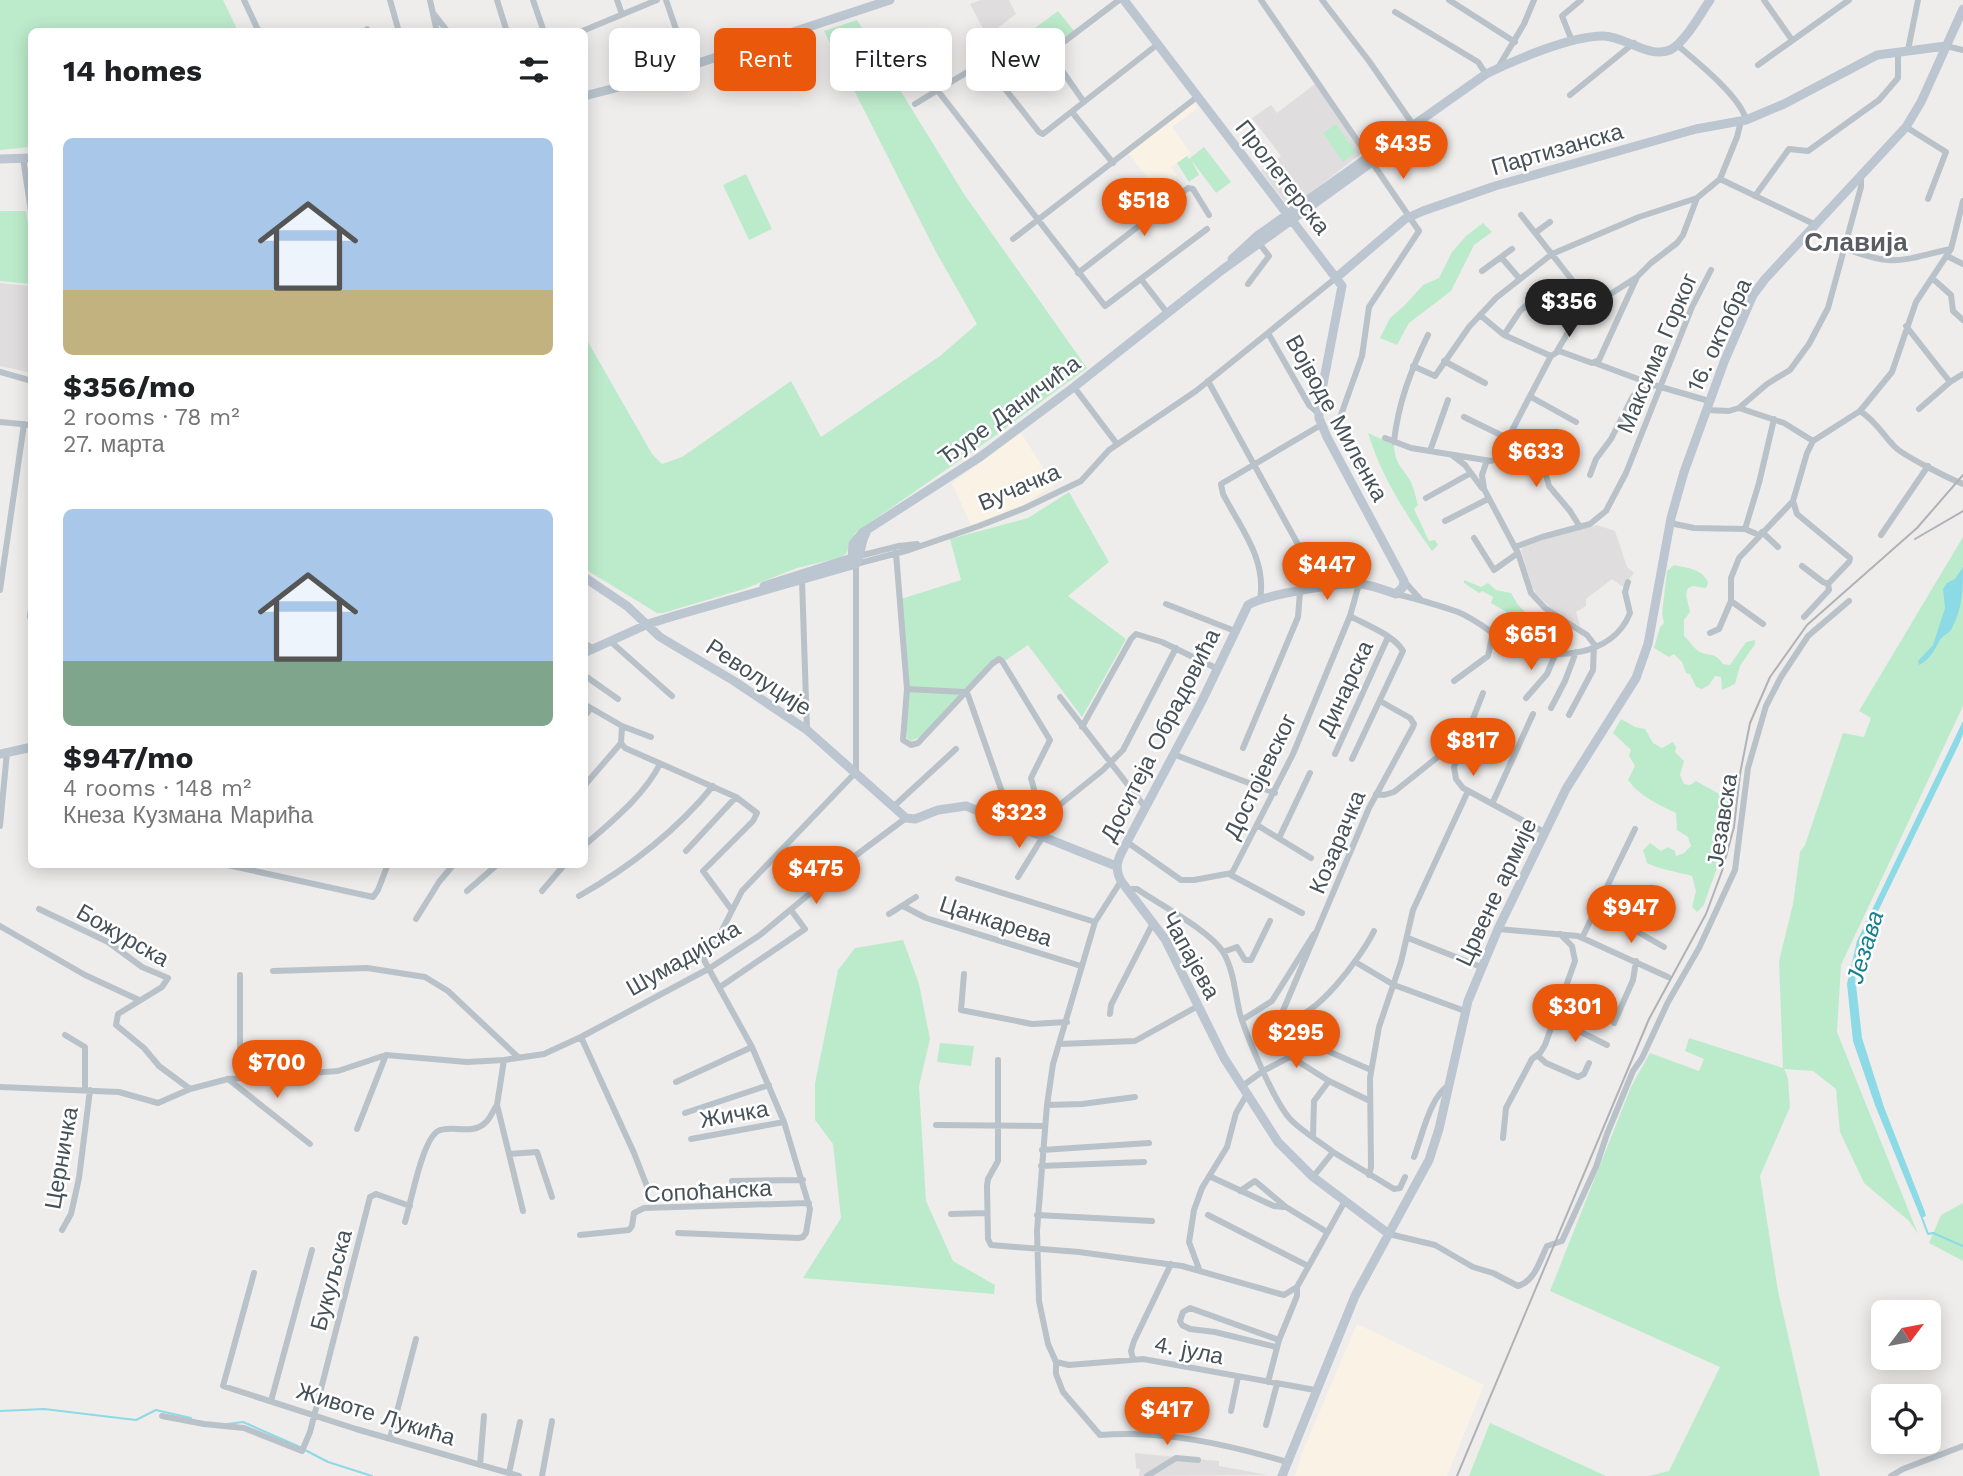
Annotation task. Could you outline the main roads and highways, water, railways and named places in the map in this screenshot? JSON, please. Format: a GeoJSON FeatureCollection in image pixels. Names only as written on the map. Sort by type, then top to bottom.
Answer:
{"type":"FeatureCollection","features":[{"type":"Feature","properties":{"kind":"water"},"geometry":{"type":"Polygon","coordinates":[[[1963,567],[1962,598],[1956,620],[1929,657],[1919,665],[1918,661],[1933,645],[1945,608],[1943,589],[1955,579],[1963,567]]]}},
{"type":"Feature","properties":{"kind":"water"},"geometry":{"type":"Polygon","coordinates":[[[1963,721],[1963,734],[1959,744],[1867,934],[1855,976],[1862,1038],[1884,1107],[1925,1212],[1926,1216],[1921,1218],[1875,1105],[1853,1041],[1847,984],[1857,941],[1963,721]]]}},
{"type":"Feature","properties":{"kind":"waterway","name":"Језава"},"geometry":{"type":"LineString","coordinates":[[1922,1218],[1928,1234],[1933,1233],[1963,1246]]}},
{"type":"Feature","properties":{"kind":"waterway"},"geometry":{"type":"LineString","coordinates":[[0,1411],[44,1409],[136,1420],[156,1410],[191,1418]]}},
{"type":"Feature","properties":{"kind":"waterway"},"geometry":{"type":"LineString","coordinates":[[227,1424],[243,1422],[300,1447]]}},
{"type":"Feature","properties":{"kind":"waterway"},"geometry":{"type":"LineString","coordinates":[[305,1450],[328,1462],[372,1476]]}},
{"type":"Feature","properties":{"kind":"railway"},"geometry":{"type":"LineString","coordinates":[[1457,1476],[1649,1019],[1706,914],[1734,827],[1740,774],[1750,723],[1770,677],[1807,625],[1917,528],[1963,475]]}},
{"type":"Feature","properties":{"kind":"railway"},"geometry":{"type":"LineString","coordinates":[[1915,539],[1963,511]]}},
{"type":"Feature","properties":{"kind":"district","name":"Славија"},"geometry":{"type":"Point","coordinates":[1856,242]}}]}
